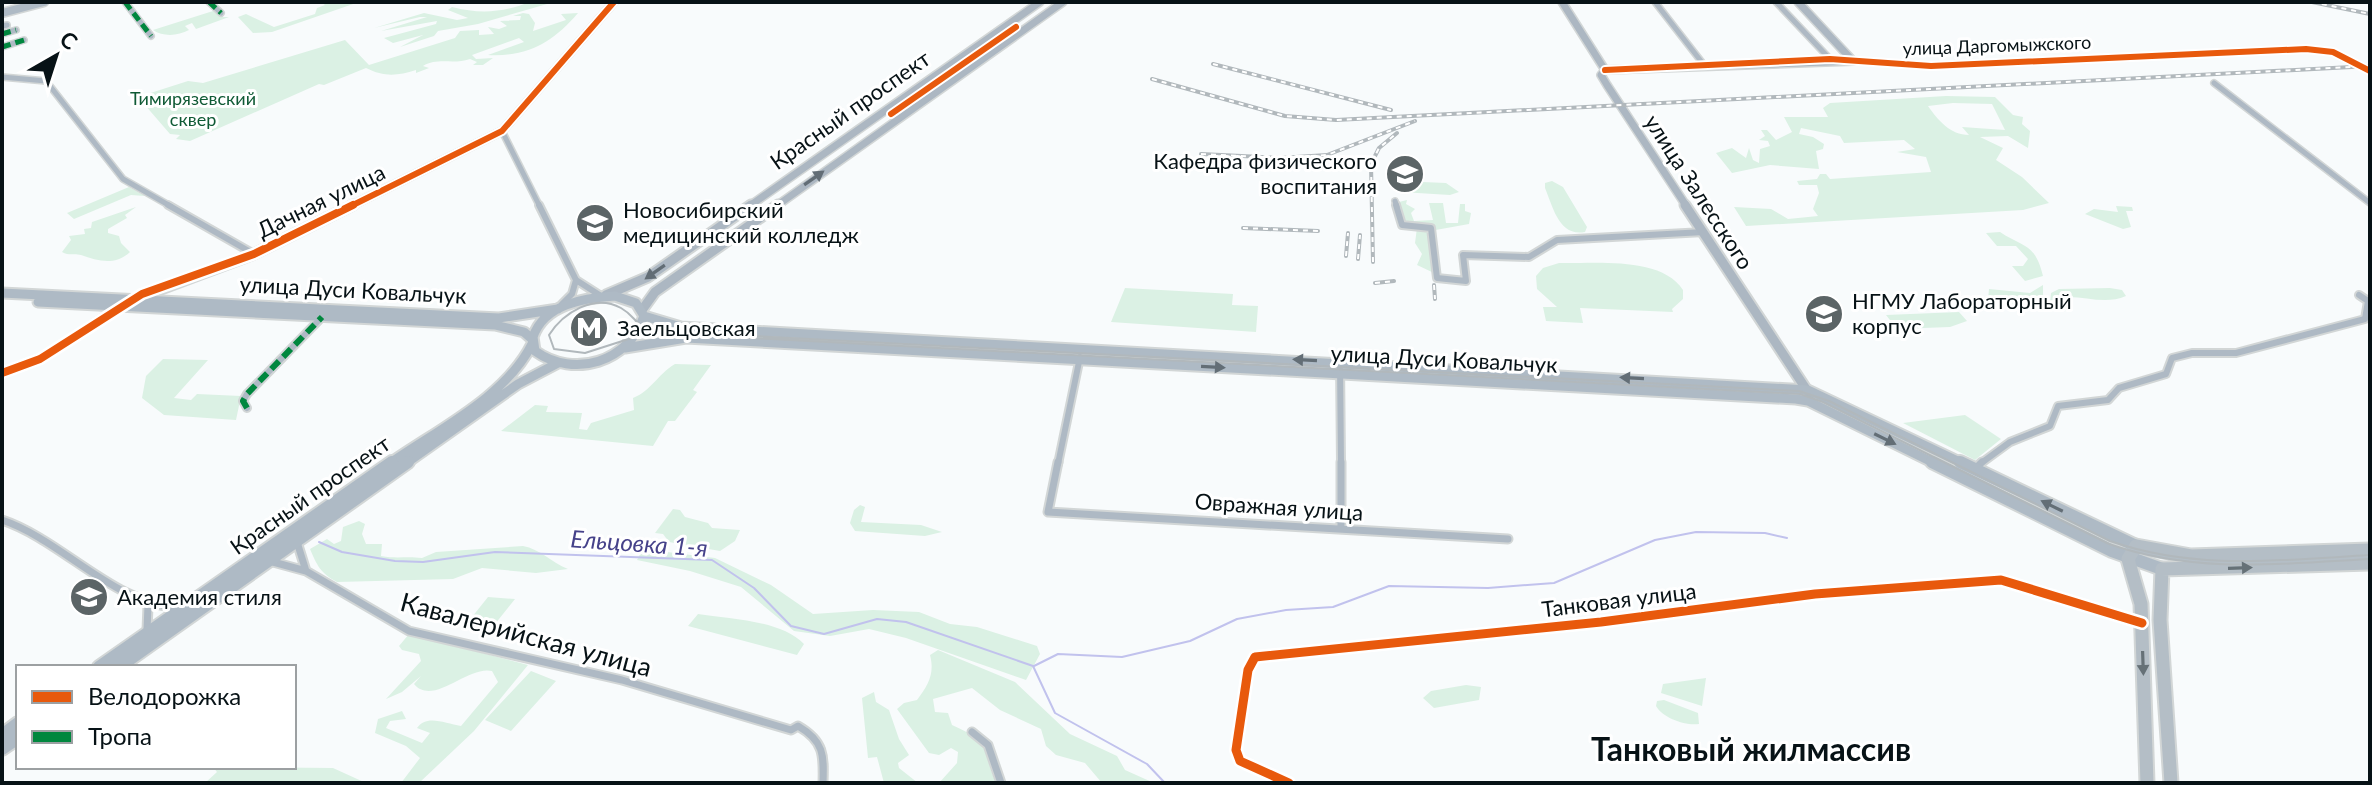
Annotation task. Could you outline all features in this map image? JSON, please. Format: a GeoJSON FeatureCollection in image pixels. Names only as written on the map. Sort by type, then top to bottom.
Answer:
{"type":"FeatureCollection","features":[{"type":"Feature","properties":{"kind":"highway"},"geometry":{"type":"LineString","coordinates":[[2136,552],[2209,556],[2370,550]]}},
{"type":"Feature","properties":{"kind":"highway"},"geometry":{"type":"LineString","coordinates":[[2136,552],[2162,569],[2370,563]]}},
{"type":"Feature","properties":{"kind":"highway"},"geometry":{"type":"LineString","coordinates":[[2136,552],[2142,623],[2147,783]]}},
{"type":"Feature","properties":{"kind":"highway"},"geometry":{"type":"LineString","coordinates":[[2162,569],[2160,620],[2171,783]]}},
{"type":"Feature","properties":{"kind":"main road"},"geometry":{"type":"LineString","coordinates":[[2,13],[44,2]]}},
{"type":"Feature","properties":{"kind":"main road","name":"Дачная улица"},"geometry":{"type":"LineString","coordinates":[[132,300],[254,254],[502,131],[614,2]]}},
{"type":"Feature","properties":{"kind":"main road","name":"Красный проспект"},"geometry":{"type":"LineString","coordinates":[[601,296],[642,281],[1040,2]]}},
{"type":"Feature","properties":{"kind":"main road","name":"Красный проспект"},"geometry":{"type":"LineString","coordinates":[[643,313],[655,292],[1063,2]]}},
{"type":"Feature","properties":{"kind":"main road","name":"улица Залесского"},"geometry":{"type":"LineString","coordinates":[[1562,2],[1605,70],[1601,75],[1607,85],[1808,395]]}},
{"type":"Feature","properties":{"kind":"main road"},"geometry":{"type":"LineString","coordinates":[[1798,2],[1853,61]]}},
{"type":"Feature","properties":{"kind":"main road"},"geometry":{"type":"LineString","coordinates":[[1008,24],[1025,29]]}},
{"type":"Feature","properties":{"kind":"main road","name":"улица Даргомыжского"},"geometry":{"type":"LineString","coordinates":[[1605,70],[1830,59],[1853,61]]}},
{"type":"Feature","properties":{"kind":"main road"},"geometry":{"type":"LineString","coordinates":[[956,60],[972,66]]}},
{"type":"Feature","properties":{"kind":"main road"},"geometry":{"type":"LineString","coordinates":[[871,120],[874,127],[888,126]]}},
{"type":"Feature","properties":{"kind":"main road"},"geometry":{"type":"LineString","coordinates":[[838,143],[852,152]]}},
{"type":"Feature","properties":{"kind":"main road"},"geometry":{"type":"LineString","coordinates":[[691,247],[710,254]]}},
{"type":"Feature","properties":{"kind":"main road","name":"улица Дуси Ковальчук"},"geometry":{"type":"LineString","coordinates":[[2,293],[495,325],[524,332],[540,356],[558,363],[585,364],[625,348],[686,338],[1340,368],[1808,395],[1975,469],[2136,552]]}},
{"type":"Feature","properties":{"kind":"main road","name":"улица Дуси Ковальчук"},"geometry":{"type":"LineString","coordinates":[[2,299],[119,307],[499,318],[558,309],[601,296],[626,299],[643,313],[681,327],[1081,355]]}},
{"type":"Feature","properties":{"kind":"main road","name":"Красный проспект"},"geometry":{"type":"LineString","coordinates":[[102,665],[502,385],[522,364],[545,318],[558,309]]}},
{"type":"Feature","properties":{"kind":"main road"},"geometry":{"type":"LineString","coordinates":[[625,348],[636,338],[643,313]]}},
{"type":"Feature","properties":{"kind":"main road","name":"Красный проспект"},"geometry":{"type":"LineString","coordinates":[[122,665],[518,384],[558,363]]}},
{"type":"Feature","properties":{"kind":"main road","name":"улица Дуси Ковальчук"},"geometry":{"type":"LineString","coordinates":[[1808,395],[2136,552]]}},
{"type":"Feature","properties":{"kind":"street"},"geometry":{"type":"LineString","coordinates":[[125,2],[151,36]]}},
{"type":"Feature","properties":{"kind":"street"},"geometry":{"type":"LineString","coordinates":[[209,2],[221,13]]}},
{"type":"Feature","properties":{"kind":"street"},"geometry":{"type":"LineString","coordinates":[[1655,2],[1704,65]]}},
{"type":"Feature","properties":{"kind":"street"},"geometry":{"type":"LineString","coordinates":[[1776,2],[1830,59]]}},
{"type":"Feature","properties":{"kind":"street"},"geometry":{"type":"LineString","coordinates":[[2,34],[16,30]]}},
{"type":"Feature","properties":{"kind":"street"},"geometry":{"type":"LineString","coordinates":[[2,47],[24,40]]}},
{"type":"Feature","properties":{"kind":"street","name":"улица Даргомыжского"},"geometry":{"type":"LineString","coordinates":[[1853,61],[1931,66],[2306,49],[2343,55],[2370,71]]}},
{"type":"Feature","properties":{"kind":"street"},"geometry":{"type":"LineString","coordinates":[[2,77],[46,81],[123,179],[254,254]]}},
{"type":"Feature","properties":{"kind":"street"},"geometry":{"type":"LineString","coordinates":[[2214,83],[2370,203]]}},
{"type":"Feature","properties":{"kind":"street"},"geometry":{"type":"LineString","coordinates":[[502,131],[576,280],[601,296]]}},
{"type":"Feature","properties":{"kind":"street"},"geometry":{"type":"LineString","coordinates":[[1395,201],[1402,225],[1431,228],[1437,278],[1466,281],[1463,255],[1529,257],[1557,240],[1704,232]]}},
{"type":"Feature","properties":{"kind":"street"},"geometry":{"type":"LineString","coordinates":[[558,309],[572,294],[576,280]]}},
{"type":"Feature","properties":{"kind":"street"},"geometry":{"type":"LineString","coordinates":[[1975,469],[1994,449],[2012,438],[2050,426],[2058,406],[2108,400],[2119,388],[2166,374],[2172,358],[2250,350],[2365,319],[2368,301],[2359,295]]}},
{"type":"Feature","properties":{"kind":"street","name":"Дачная улица"},"geometry":{"type":"LineString","coordinates":[[2,373],[40,359],[132,300]]}},
{"type":"Feature","properties":{"kind":"street"},"geometry":{"type":"LineString","coordinates":[[247,408],[243,401],[247,394],[326,312]]}},
{"type":"Feature","properties":{"kind":"street","name":"Овражная улица"},"geometry":{"type":"LineString","coordinates":[[1081,355],[1048,512],[1508,539]]}},
{"type":"Feature","properties":{"kind":"street"},"geometry":{"type":"LineString","coordinates":[[1340,368],[1341,529]]}},
{"type":"Feature","properties":{"kind":"street"},"geometry":{"type":"LineString","coordinates":[[2,520],[30,528],[148,606],[171,609],[189,604]]}},
{"type":"Feature","properties":{"kind":"street"},"geometry":{"type":"LineString","coordinates":[[297,542],[306,571]]}},
{"type":"Feature","properties":{"kind":"street","name":"Кавалерийская улица"},"geometry":{"type":"LineString","coordinates":[[267,564],[279,561],[306,571],[409,631],[622,680],[791,730],[798,726],[817,735],[824,748],[823,783]]}},
{"type":"Feature","properties":{"kind":"street","name":"Танковая улица"},"geometry":{"type":"LineString","coordinates":[[1289,783],[1240,761],[1236,750],[1248,670],[1255,657],[1601,622],[1815,594],[2001,580],[2142,623]]}},
{"type":"Feature","properties":{"kind":"street"},"geometry":{"type":"LineString","coordinates":[[144,636],[150,622],[148,606]]}},
{"type":"Feature","properties":{"kind":"street"},"geometry":{"type":"LineString","coordinates":[[972,732],[988,745],[1001,783]]}},
{"type":"Feature","properties":{"kind":"green space"},"geometry":{"type":"Polygon","coordinates":[[[321,2],[359,2],[272,32],[253,33],[238,17],[246,14],[274,27],[315,14],[317,8],[325,5],[321,2]]]}},
{"type":"Feature","properties":{"kind":"green space"},"geometry":{"type":"Polygon","coordinates":[[[530,2],[554,2],[478,24],[438,31],[434,36],[400,47],[423,35],[393,43],[384,38],[436,24],[437,21],[381,31],[427,17],[420,17],[374,28],[424,13],[457,20],[468,18],[448,10],[452,7],[491,11],[530,2]]]}},
{"type":"Feature","properties":{"kind":"green space"},"geometry":{"type":"Polygon","coordinates":[[[213,11],[220,17],[229,17],[196,29],[192,23],[185,26],[189,30],[175,34],[166,35],[153,30],[213,11]]]}},
{"type":"Feature","properties":{"kind":"green space","name":"Тимирязевский сквер"},"geometry":{"type":"Polygon","coordinates":[[[578,13],[539,46],[516,53],[488,55],[524,42],[519,38],[472,55],[476,59],[493,58],[483,65],[473,65],[477,62],[470,59],[434,62],[423,66],[429,68],[416,73],[416,70],[391,75],[366,68],[324,85],[319,84],[190,141],[176,139],[180,135],[170,134],[138,97],[188,81],[203,83],[345,40],[369,65],[455,38],[460,31],[479,30],[479,35],[494,34],[488,27],[499,29],[507,26],[500,21],[520,20],[521,16],[513,16],[529,14],[535,23],[533,31],[566,20],[561,14],[578,13]]]}},
{"type":"Feature","properties":{"kind":"green space"},"geometry":{"type":"Polygon","coordinates":[[[1946,96],[1995,97],[2013,115],[2023,117],[2022,124],[2030,131],[2028,148],[2008,136],[1980,137],[2003,148],[1996,160],[2022,177],[2049,203],[2023,210],[1746,226],[1734,207],[1771,209],[1788,219],[1818,216],[1813,209],[1819,193],[1817,185],[1799,185],[1797,181],[1817,179],[1820,174],[1826,174],[1830,179],[1931,172],[1926,157],[1897,152],[1915,149],[1904,140],[1844,143],[1840,136],[1801,128],[1799,134],[1813,137],[1824,144],[1823,149],[1816,151],[1819,169],[1770,165],[1732,173],[1716,153],[1732,148],[1746,158],[1749,148],[1753,160],[1759,163],[1760,149],[1770,146],[1768,141],[1759,140],[1765,136],[1761,130],[1767,130],[1776,140],[1792,132],[1784,117],[1828,117],[1823,108],[1830,103],[1946,96]],[[1992,104],[1928,106],[1950,130],[1969,135],[1962,127],[2005,130],[1992,104]]]}},
{"type":"Feature","properties":{"kind":"green space"},"geometry":{"type":"Polygon","coordinates":[[[1399,181],[1446,183],[1459,192],[1450,195],[1401,192],[1399,181]]]}},
{"type":"Feature","properties":{"kind":"green space"},"geometry":{"type":"Polygon","coordinates":[[[1552,181],[1563,187],[1587,227],[1585,232],[1569,230],[1558,219],[1545,188],[1545,183],[1552,181]]]}},
{"type":"Feature","properties":{"kind":"green space"},"geometry":{"type":"Polygon","coordinates":[[[129,187],[145,196],[131,195],[74,219],[67,213],[129,187]]]}},
{"type":"Feature","properties":{"kind":"green space"},"geometry":{"type":"Polygon","coordinates":[[[1407,200],[1406,204],[1415,209],[1411,213],[1414,221],[1433,220],[1429,203],[1443,203],[1446,223],[1458,223],[1460,204],[1465,204],[1465,211],[1471,213],[1469,224],[1430,231],[1436,238],[1435,264],[1439,267],[1434,273],[1417,265],[1422,254],[1415,243],[1417,228],[1402,222],[1399,202],[1407,200]]]}},
{"type":"Feature","properties":{"kind":"green space"},"geometry":{"type":"Polygon","coordinates":[[[2116,206],[2132,207],[2133,211],[2126,211],[2131,227],[2123,229],[2085,214],[2094,209],[2118,212],[2116,206]]]}},
{"type":"Feature","properties":{"kind":"green space"},"geometry":{"type":"Polygon","coordinates":[[[136,207],[125,215],[127,218],[108,229],[108,233],[119,236],[130,252],[124,256],[106,261],[62,252],[71,240],[69,236],[85,234],[84,229],[91,228],[92,222],[136,207]]]}},
{"type":"Feature","properties":{"kind":"green space"},"geometry":{"type":"Polygon","coordinates":[[[2000,232],[2032,252],[2043,276],[2025,281],[2012,266],[2023,266],[2028,259],[2016,246],[1997,246],[1986,233],[2000,232]]]}},
{"type":"Feature","properties":{"kind":"green space"},"geometry":{"type":"Polygon","coordinates":[[[1559,263],[1644,267],[1673,279],[1683,290],[1683,299],[1672,309],[1673,312],[1580,308],[1583,323],[1546,321],[1543,307],[1557,307],[1537,289],[1536,276],[1543,268],[1559,263]]]}},
{"type":"Feature","properties":{"kind":"green space"},"geometry":{"type":"Polygon","coordinates":[[[2043,285],[2043,303],[2023,306],[1988,300],[1989,289],[2030,293],[2043,285]]]}},
{"type":"Feature","properties":{"kind":"green space"},"geometry":{"type":"Polygon","coordinates":[[[1125,288],[1233,294],[1232,305],[1258,306],[1256,332],[1111,322],[1125,288]]]}},
{"type":"Feature","properties":{"kind":"green space"},"geometry":{"type":"Polygon","coordinates":[[[2059,289],[2122,290],[2126,296],[2103,300],[2065,297],[2067,311],[2050,304],[2051,293],[2059,289]]]}},
{"type":"Feature","properties":{"kind":"green space"},"geometry":{"type":"Polygon","coordinates":[[[1959,312],[1967,321],[1950,327],[1897,329],[1886,315],[1959,312]]]}},
{"type":"Feature","properties":{"kind":"green space"},"geometry":{"type":"Polygon","coordinates":[[[163,359],[208,360],[174,398],[191,400],[197,394],[241,396],[236,420],[164,415],[142,398],[146,376],[163,359]]]}},
{"type":"Feature","properties":{"kind":"green space"},"geometry":{"type":"Polygon","coordinates":[[[675,364],[711,365],[693,390],[697,392],[675,421],[668,421],[653,446],[501,431],[535,405],[548,406],[546,412],[582,413],[579,429],[587,430],[591,423],[634,410],[633,398],[675,364]]]}},
{"type":"Feature","properties":{"kind":"green space"},"geometry":{"type":"Polygon","coordinates":[[[1965,415],[2001,439],[1975,460],[1903,423],[1965,415]]]}},
{"type":"Feature","properties":{"kind":"green space"},"geometry":{"type":"Polygon","coordinates":[[[860,505],[865,507],[861,522],[921,525],[942,532],[925,536],[855,531],[850,523],[854,510],[860,505]]]}},
{"type":"Feature","properties":{"kind":"green space"},"geometry":{"type":"Polygon","coordinates":[[[673,509],[680,510],[685,517],[708,523],[712,528],[740,530],[735,541],[720,551],[669,542],[663,534],[655,533],[673,509]]]}},
{"type":"Feature","properties":{"kind":"green space"},"geometry":{"type":"Polygon","coordinates":[[[359,521],[365,524],[362,534],[366,544],[382,544],[381,556],[422,558],[436,552],[523,546],[568,569],[536,573],[482,568],[453,579],[337,582],[320,568],[310,549],[327,539],[334,544],[341,541],[343,527],[359,521]]]}},
{"type":"Feature","properties":{"kind":"green space"},"geometry":{"type":"Polygon","coordinates":[[[643,549],[715,558],[771,585],[813,614],[873,610],[919,612],[950,624],[977,627],[1037,646],[1040,654],[1026,680],[906,638],[869,629],[830,636],[794,631],[741,587],[690,571],[637,560],[643,549]]]}},
{"type":"Feature","properties":{"kind":"green space"},"geometry":{"type":"Polygon","coordinates":[[[488,597],[515,599],[495,624],[472,617],[488,597]]]}},
{"type":"Feature","properties":{"kind":"green space"},"geometry":{"type":"Polygon","coordinates":[[[698,614],[769,625],[804,644],[797,655],[688,626],[698,614]]]}},
{"type":"Feature","properties":{"kind":"green space"},"geometry":{"type":"Polygon","coordinates":[[[409,634],[528,665],[474,731],[419,783],[401,783],[420,758],[406,746],[375,733],[378,719],[402,711],[406,719],[390,721],[386,728],[422,743],[430,733],[417,728],[421,724],[436,721],[461,726],[498,682],[492,671],[483,671],[431,691],[422,690],[414,684],[421,676],[402,692],[386,699],[421,661],[419,654],[402,650],[399,646],[409,634]]]}},
{"type":"Feature","properties":{"kind":"green space"},"geometry":{"type":"Polygon","coordinates":[[[938,650],[1015,682],[1070,734],[1117,756],[1125,770],[1154,783],[1102,783],[1085,763],[1056,755],[1046,746],[1041,729],[1000,710],[972,688],[933,699],[935,712],[948,713],[952,725],[981,742],[996,783],[939,783],[957,763],[958,752],[951,748],[939,755],[929,753],[897,709],[921,695],[931,674],[930,655],[938,650]]]}},
{"type":"Feature","properties":{"kind":"green space"},"geometry":{"type":"Polygon","coordinates":[[[531,671],[556,681],[511,731],[485,720],[531,671]]]}},
{"type":"Feature","properties":{"kind":"green space"},"geometry":{"type":"Polygon","coordinates":[[[1706,678],[1702,706],[1661,693],[1663,684],[1706,678]]]}},
{"type":"Feature","properties":{"kind":"green space"},"geometry":{"type":"Polygon","coordinates":[[[1466,685],[1481,687],[1479,700],[1434,708],[1423,698],[1431,691],[1466,685]]]}},
{"type":"Feature","properties":{"kind":"green space"},"geometry":{"type":"Polygon","coordinates":[[[874,692],[876,702],[889,710],[899,739],[909,755],[898,763],[899,768],[918,783],[884,783],[877,757],[868,758],[862,698],[874,692]]]}},
{"type":"Feature","properties":{"kind":"green space"},"geometry":{"type":"Polygon","coordinates":[[[1664,700],[1698,713],[1699,724],[1681,722],[1664,714],[1656,706],[1657,701],[1664,700]]]}},
{"type":"Feature","properties":{"kind":"green space"},"geometry":{"type":"Polygon","coordinates":[[[333,768],[366,783],[205,783],[217,772],[215,769],[333,768]]]}},
{"type":"Feature","properties":{"kind":"waterway"},"geometry":{"type":"LineString","coordinates":[[1034,666],[1058,654],[1122,657],[1190,641],[1237,619],[1286,610],[1333,607],[1389,586],[1488,588],[1554,583],[1655,540],[1696,532],[1765,533],[1787,538]]}},
{"type":"Feature","properties":{"kind":"waterway","name":"Ельцовка 1-я"},"geometry":{"type":"LineString","coordinates":[[319,542],[342,552],[395,561],[423,562],[495,552],[712,560],[754,588],[791,626],[824,634],[877,619],[906,622],[1033,666],[1055,713],[1147,764],[1165,783]]}},
{"type":"Feature","properties":{"kind":"tram line"},"geometry":{"type":"LineString","coordinates":[[2370,555],[2271,561],[2206,560],[2174,557],[2110,541],[1829,401],[1799,391],[657,331],[640,324],[621,308],[600,303],[571,313],[549,335],[554,349],[585,353],[638,336],[677,334],[1800,394],[1823,402],[2109,544],[2174,560],[2238,565],[2370,559]]}},
{"type":"Feature","properties":{"kind":"railway"},"geometry":{"type":"LineString","coordinates":[[2312,2],[2370,14]]}},
{"type":"Feature","properties":{"kind":"railway"},"geometry":{"type":"LineString","coordinates":[[1213,64],[1391,110]]}},
{"type":"Feature","properties":{"kind":"railway"},"geometry":{"type":"LineString","coordinates":[[1152,79],[1285,116],[1336,120],[2370,66]]}},
{"type":"Feature","properties":{"kind":"railway"},"geometry":{"type":"LineString","coordinates":[[1201,154],[1280,158],[1327,155],[1415,121]]}},
{"type":"Feature","properties":{"kind":"railway"},"geometry":{"type":"LineString","coordinates":[[1373,262],[1371,164],[1379,148],[1397,133]]}},
{"type":"Feature","properties":{"kind":"railway"},"geometry":{"type":"LineString","coordinates":[[1243,228],[1318,231]]}},
{"type":"Feature","properties":{"kind":"railway"},"geometry":{"type":"LineString","coordinates":[[1346,256],[1348,233]]}},
{"type":"Feature","properties":{"kind":"railway"},"geometry":{"type":"LineString","coordinates":[[1358,259],[1360,235]]}},
{"type":"Feature","properties":{"kind":"railway"},"geometry":{"type":"LineString","coordinates":[[1375,283],[1394,281]]}},
{"type":"Feature","properties":{"kind":"railway"},"geometry":{"type":"LineString","coordinates":[[1434,285],[1435,299]]}},
{"type":"Feature","properties":{"kind":"marked path"},"geometry":{"type":"LineString","coordinates":[[125,2],[151,36]]}},
{"type":"Feature","properties":{"kind":"marked path"},"geometry":{"type":"LineString","coordinates":[[209,2],[221,13]]}},
{"type":"Feature","properties":{"kind":"marked path"},"geometry":{"type":"LineString","coordinates":[[2,34],[16,30]]}},
{"type":"Feature","properties":{"kind":"marked path"},"geometry":{"type":"LineString","coordinates":[[2,47],[24,40]]}},
{"type":"Feature","properties":{"kind":"marked path"},"geometry":{"type":"LineString","coordinates":[[247,408],[243,401],[247,394],[322,317]]}},
{"type":"Feature","properties":{"kind":"cycle path"},"geometry":{"type":"LineString","coordinates":[[2,373],[40,359],[142,294],[254,254],[502,131],[614,2]]}},
{"type":"Feature","properties":{"kind":"cycle path"},"geometry":{"type":"LineString","coordinates":[[891,114],[1016,27]]}},
{"type":"Feature","properties":{"kind":"cycle path"},"geometry":{"type":"LineString","coordinates":[[1605,70],[1830,59],[1931,66],[2306,49],[2333,52],[2370,71]]}},
{"type":"Feature","properties":{"kind":"cycle path"},"geometry":{"type":"LineString","coordinates":[[1289,783],[1240,761],[1236,750],[1248,670],[1255,657],[1601,622],[1815,594],[2001,580],[2142,623]]}},
{"type":"Feature","properties":{"kind":"place","name":"Кафедра физического воспитания"},"geometry":{"type":"Point","coordinates":[1405,174]}},
{"type":"Feature","properties":{"kind":"place","name":"Новосибирский медицинский колледж"},"geometry":{"type":"Point","coordinates":[595,223]}},
{"type":"Feature","properties":{"kind":"place","name":"НГМУ Лабораторный корпус"},"geometry":{"type":"Point","coordinates":[1824,314]}},
{"type":"Feature","properties":{"kind":"place","name":"Заельцовская"},"geometry":{"type":"Point","coordinates":[589,328]}},
{"type":"Feature","properties":{"kind":"place","name":"Академия стиля"},"geometry":{"type":"Point","coordinates":[89,597]}},
{"type":"Feature","properties":{"kind":"district","name":"Танковый жилмассив"},"geometry":{"type":"Point","coordinates":[1751,750]}}]}
